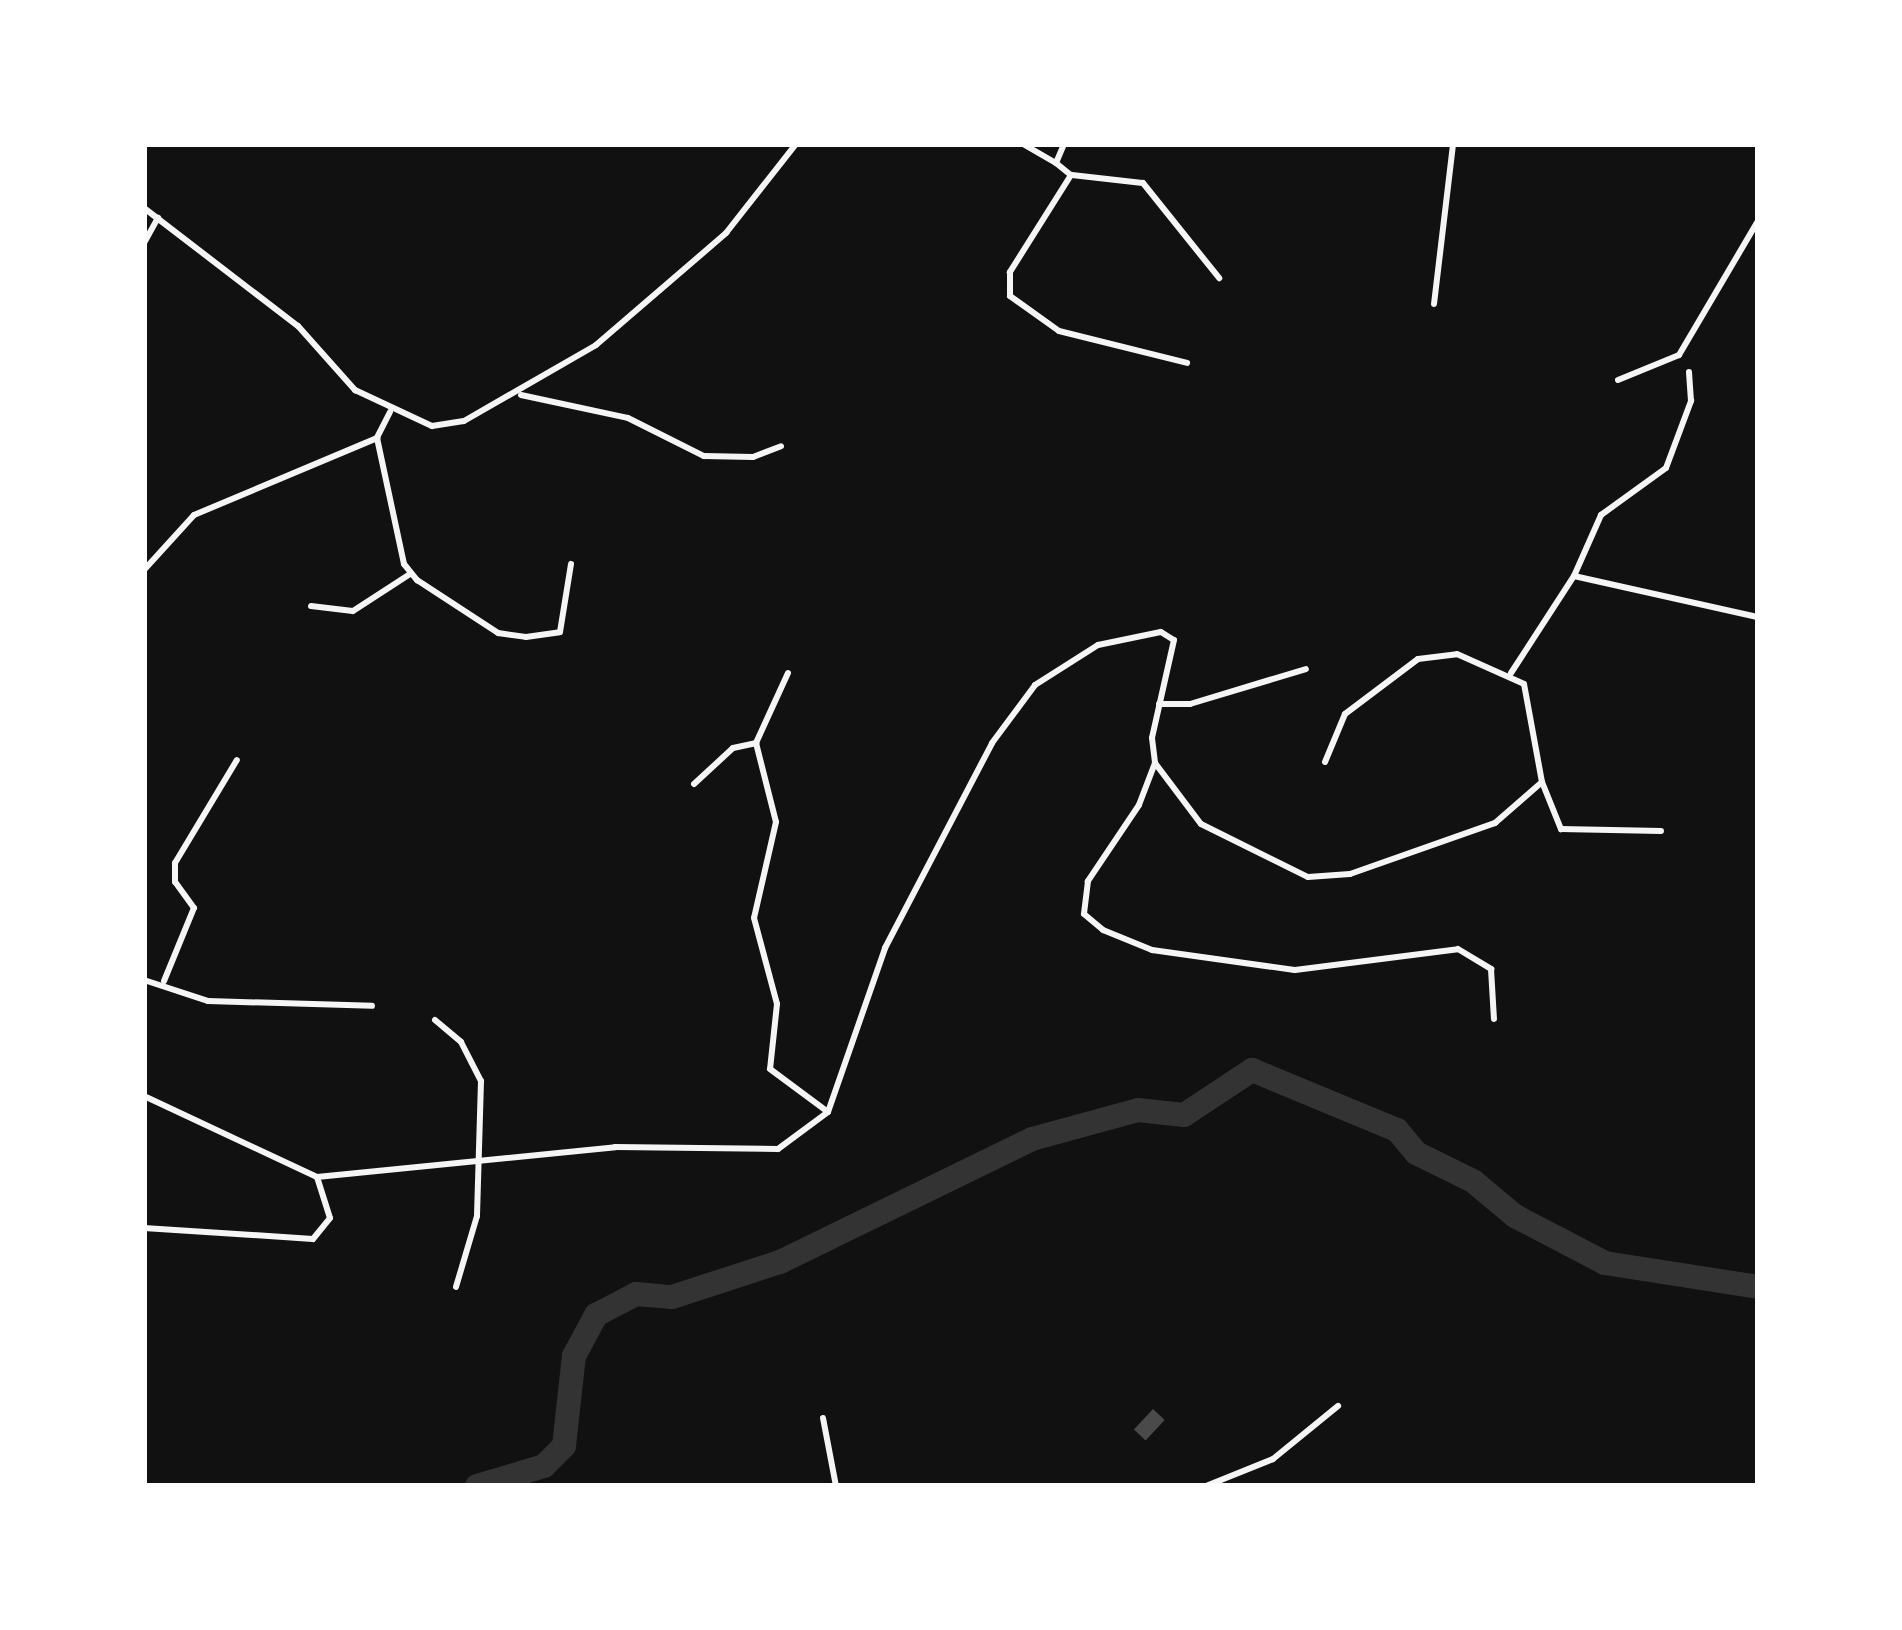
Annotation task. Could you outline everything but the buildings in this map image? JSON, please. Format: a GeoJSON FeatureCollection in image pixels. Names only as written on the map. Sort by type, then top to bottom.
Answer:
{"type":"FeatureCollection","features":[{"type":"Feature","properties":{"kind":"street"},"geometry":{"type":"LineString","coordinates":[[144,208],[298,326],[355,390],[390,412],[432,426],[464,421],[596,345],[726,233],[796,144]]}},
{"type":"Feature","properties":{"kind":"street"},"geometry":{"type":"LineString","coordinates":[[1023,144],[1071,175],[1144,183],[1219,278]]}},
{"type":"Feature","properties":{"kind":"street"},"geometry":{"type":"LineString","coordinates":[[1056,163],[1064,144]]}},
{"type":"Feature","properties":{"kind":"street"},"geometry":{"type":"LineString","coordinates":[[1434,304],[1454,144]]}},
{"type":"Feature","properties":{"kind":"street"},"geometry":{"type":"LineString","coordinates":[[1071,175],[1010,272],[1010,296],[1059,331],[1187,363]]}},
{"type":"Feature","properties":{"kind":"street"},"geometry":{"type":"LineString","coordinates":[[144,243],[158,218]]}},
{"type":"Feature","properties":{"kind":"street"},"geometry":{"type":"LineString","coordinates":[[1618,380],[1679,355],[1758,221]]}},
{"type":"Feature","properties":{"kind":"street"},"geometry":{"type":"LineString","coordinates":[[1511,674],[1574,576],[1601,515],[1666,468],[1691,401],[1689,372]]}},
{"type":"Feature","properties":{"kind":"street"},"geometry":{"type":"LineString","coordinates":[[518,394],[628,418],[704,456],[753,457],[781,446]]}},
{"type":"Feature","properties":{"kind":"street"},"geometry":{"type":"LineString","coordinates":[[390,412],[377,438],[410,574],[498,633],[526,637],[560,632],[572,564]]}},
{"type":"Feature","properties":{"kind":"street"},"geometry":{"type":"LineString","coordinates":[[144,570],[194,515],[377,438]]}},
{"type":"Feature","properties":{"kind":"street"},"geometry":{"type":"LineString","coordinates":[[311,606],[352,610],[410,574]]}},
{"type":"Feature","properties":{"kind":"street"},"geometry":{"type":"LineString","coordinates":[[1574,576],[1758,617]]}},
{"type":"Feature","properties":{"kind":"street"},"geometry":{"type":"LineString","coordinates":[[144,1096],[316,1177],[482,1156],[646,1146],[758,1154],[802,1136],[828,1112],[885,948],[992,743],[1035,685],[1098,645],[1161,632],[1176,649],[1159,704],[1155,763],[1139,805],[1088,881],[1084,914],[1103,930],[1152,950],[1294,970],[1458,949],[1491,969],[1494,1018]]}},
{"type":"Feature","properties":{"kind":"street"},"geometry":{"type":"LineString","coordinates":[[1325,761],[1345,714],[1418,659],[1456,654],[1511,674],[1532,699],[1542,782],[1568,833],[1661,831]]}},
{"type":"Feature","properties":{"kind":"street"},"geometry":{"type":"LineString","coordinates":[[1159,704],[1190,704],[1306,669]]}},
{"type":"Feature","properties":{"kind":"street"},"geometry":{"type":"LineString","coordinates":[[788,673],[756,743],[776,822],[754,918],[777,1004],[770,1069],[828,1112]]}},
{"type":"Feature","properties":{"kind":"street"},"geometry":{"type":"LineString","coordinates":[[694,784],[733,748],[756,743]]}},
{"type":"Feature","properties":{"kind":"street"},"geometry":{"type":"LineString","coordinates":[[164,981],[194,908],[176,882],[175,862],[237,760]]}},
{"type":"Feature","properties":{"kind":"street"},"geometry":{"type":"LineString","coordinates":[[1155,763],[1201,824],[1308,877],[1350,874],[1495,823],[1542,782]]}},
{"type":"Feature","properties":{"kind":"street"},"geometry":{"type":"LineString","coordinates":[[144,980],[164,981],[208,1000],[372,1006]]}},
{"type":"Feature","properties":{"kind":"street"},"geometry":{"type":"LineString","coordinates":[[435,1020],[480,1072],[482,1156],[477,1216],[456,1287]]}},
{"type":"Feature","properties":{"kind":"street"},"geometry":{"type":"LineString","coordinates":[[144,1228],[313,1238],[331,1218],[316,1177]]}},
{"type":"Feature","properties":{"kind":"street"},"geometry":{"type":"LineString","coordinates":[[1206,1486],[1273,1459],[1338,1406]]}},
{"type":"Feature","properties":{"kind":"street"},"geometry":{"type":"LineString","coordinates":[[823,1418],[836,1486]]}},
{"type":"Feature","properties":{"kind":"waterway"},"geometry":{"type":"LineString","coordinates":[[477,1486],[544,1466],[564,1446],[574,1356],[596,1315],[636,1294],[672,1297],[780,1262],[1032,1139],[1138,1110],[1184,1115],[1252,1070],[1397,1130],[1416,1153],[1473,1181],[1515,1216],[1605,1263],[1758,1287]]}}]}
